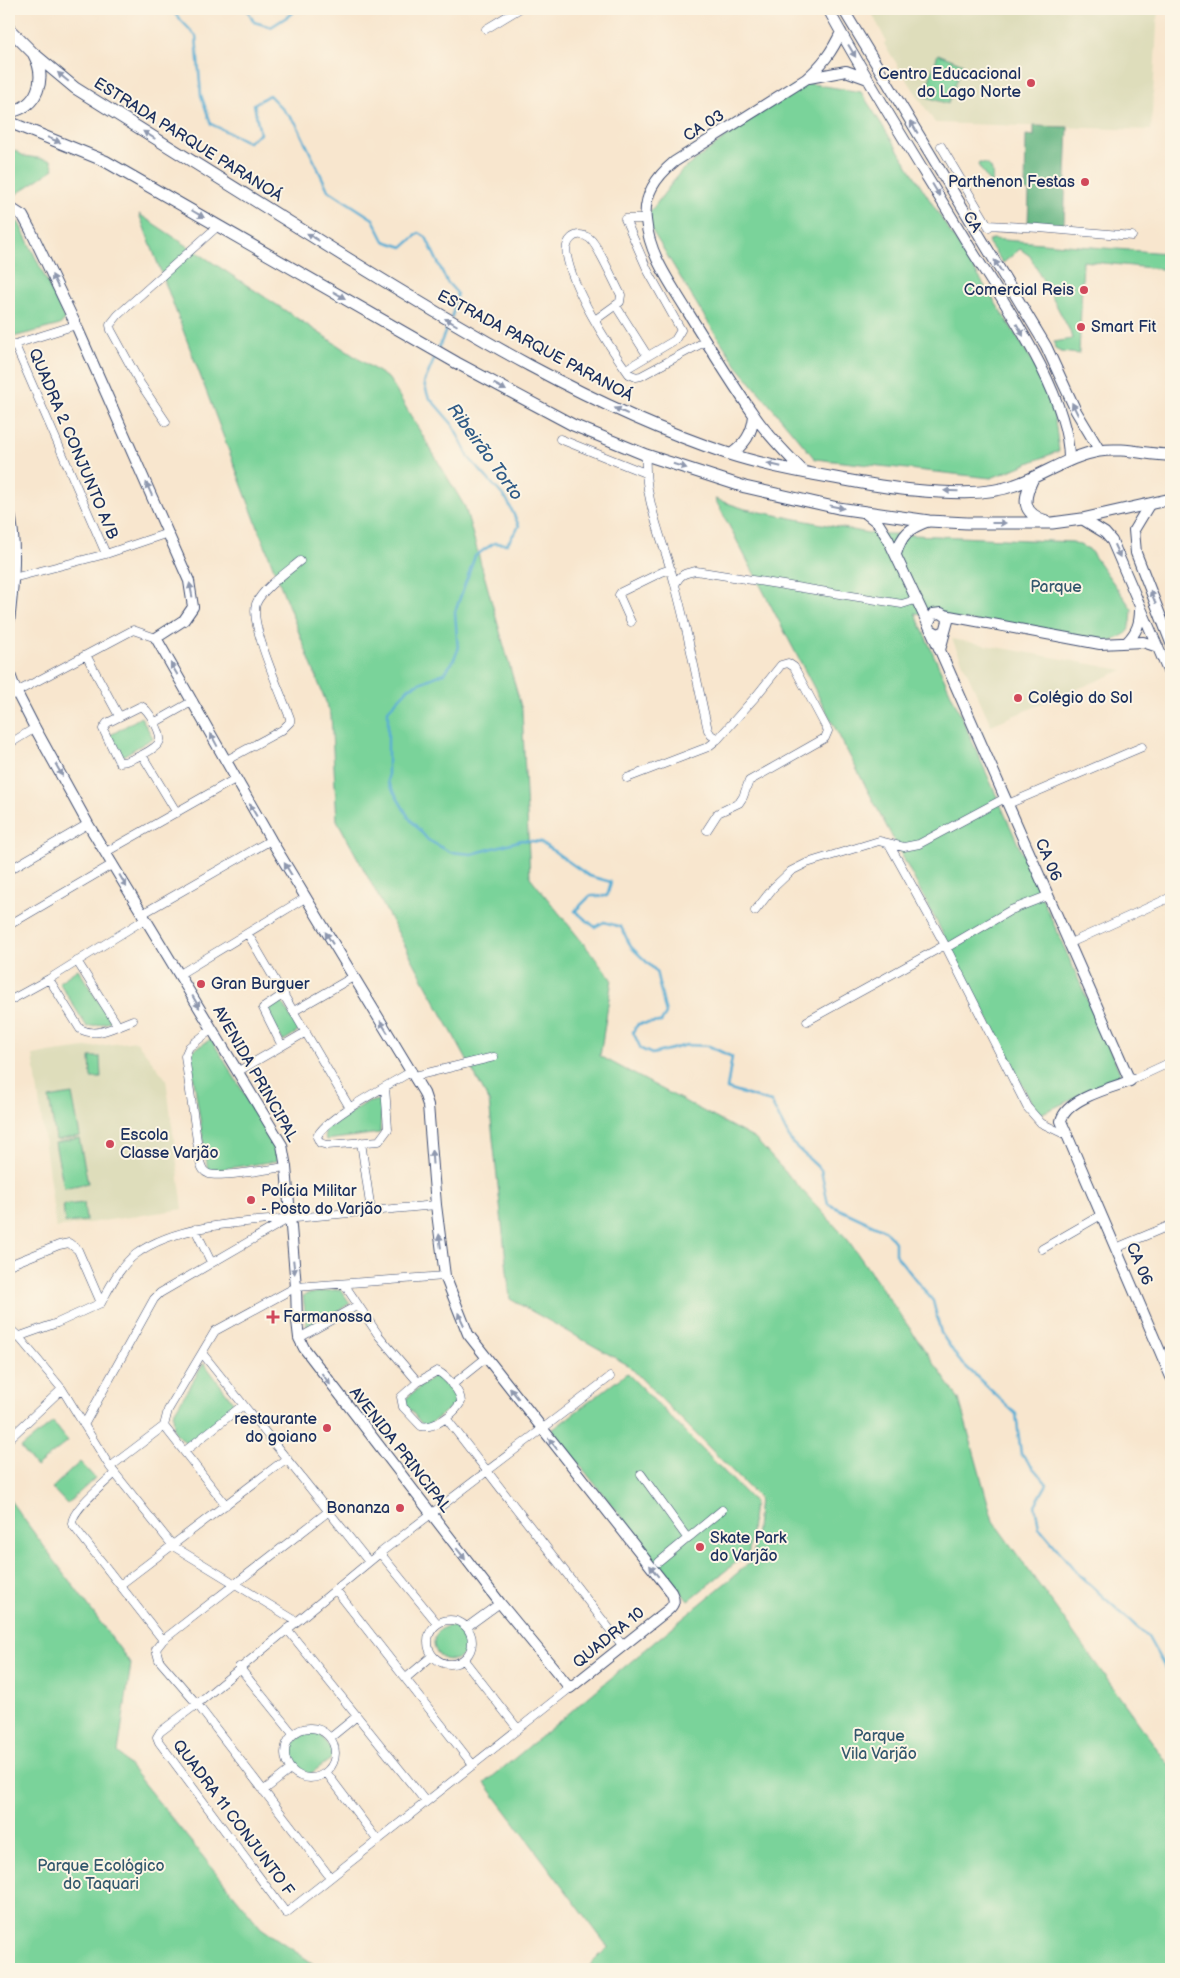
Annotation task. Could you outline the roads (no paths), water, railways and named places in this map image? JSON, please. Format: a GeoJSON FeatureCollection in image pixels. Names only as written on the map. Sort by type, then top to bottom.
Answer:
{"type":"FeatureCollection","features":[{"type":"Feature","properties":{"kind":"main road","name":"ESTRADA PARQUE PARANOÁ"},"geometry":{"type":"LineString","coordinates":[[9,29],[33,53],[81,92],[474,335],[625,413],[731,454],[863,484],[913,490],[980,493],[1006,488],[1033,478],[1069,460],[1100,451],[1120,449],[1158,455],[1171,455]]}},
{"type":"Feature","properties":{"kind":"main road"},"geometry":{"type":"LineString","coordinates":[[9,112],[27,105],[38,91],[40,71],[33,53]]}},
{"type":"Feature","properties":{"kind":"main road"},"geometry":{"type":"LineString","coordinates":[[9,122],[105,161],[457,363],[573,425],[646,455],[745,487],[838,508],[928,520],[966,523],[1052,523],[1082,520],[1171,499]]}},
{"type":"Feature","properties":{"kind":"main road"},"geometry":{"type":"LineString","coordinates":[[1158,455],[1171,463]]}},
{"type":"Feature","properties":{"kind":"main road"},"geometry":{"type":"LineString","coordinates":[[1033,478],[1025,499],[1027,507],[1031,513],[1052,523]]}},
{"type":"Feature","properties":{"kind":"street"},"geometry":{"type":"LineString","coordinates":[[486,29],[519,9]]}},
{"type":"Feature","properties":{"kind":"street","name":"CA"},"geometry":{"type":"LineString","coordinates":[[828,9],[868,79],[1019,328],[1045,377],[1062,418],[1069,448],[1069,460]]}},
{"type":"Feature","properties":{"kind":"street","name":"CA"},"geometry":{"type":"LineString","coordinates":[[843,9],[1046,346],[1076,411],[1100,451]]}},
{"type":"Feature","properties":{"kind":"street","name":"CA 03"},"geometry":{"type":"LineString","coordinates":[[804,472],[754,416],[657,260],[650,244],[645,219],[646,202],[650,187],[664,170],[674,162],[806,79],[821,66],[829,56],[841,32]]}},
{"type":"Feature","properties":{"kind":"street","name":"CA 03"},"geometry":{"type":"LineString","coordinates":[[806,79],[846,71],[868,79]]}},
{"type":"Feature","properties":{"kind":"street"},"geometry":{"type":"LineString","coordinates":[[941,146],[989,226],[1132,236]]}},
{"type":"Feature","properties":{"kind":"street"},"geometry":{"type":"LineString","coordinates":[[9,207],[18,212],[27,223],[76,325],[189,581],[193,607],[184,620],[156,638]]}},
{"type":"Feature","properties":{"kind":"street"},"geometry":{"type":"LineString","coordinates":[[626,369],[675,340],[681,330],[648,271],[626,219],[645,219]]}},
{"type":"Feature","properties":{"kind":"street"},"geometry":{"type":"LineString","coordinates":[[166,422],[140,383],[111,330],[110,324],[218,226]]}},
{"type":"Feature","properties":{"kind":"street"},"geometry":{"type":"LineString","coordinates":[[595,320],[616,306],[620,302],[621,295],[592,241],[583,236],[575,236],[566,245],[566,255],[573,276],[595,320],[632,376],[641,376],[706,341]]}},
{"type":"Feature","properties":{"kind":"street"},"geometry":{"type":"LineString","coordinates":[[616,306],[647,355]]}},
{"type":"Feature","properties":{"kind":"street"},"geometry":{"type":"LineString","coordinates":[[12,345],[76,325]]}},
{"type":"Feature","properties":{"kind":"street","name":"QUADRA 2 CONJUNTO A/B"},"geometry":{"type":"LineString","coordinates":[[12,345],[106,554]]}},
{"type":"Feature","properties":{"kind":"street"},"geometry":{"type":"LineString","coordinates":[[731,454],[746,440],[753,429],[754,416]]}},
{"type":"Feature","properties":{"kind":"street"},"geometry":{"type":"LineString","coordinates":[[560,439],[645,473]]}},
{"type":"Feature","properties":{"kind":"street"},"geometry":{"type":"LineString","coordinates":[[646,455],[645,473],[650,499],[676,585],[708,730],[711,735],[718,739]]}},
{"type":"Feature","properties":{"kind":"street"},"geometry":{"type":"LineString","coordinates":[[1149,504],[1134,530],[1136,552],[1171,643]]}},
{"type":"Feature","properties":{"kind":"street"},"geometry":{"type":"LineString","coordinates":[[9,510],[14,545],[9,623]]}},
{"type":"Feature","properties":{"kind":"street","name":"CA 06"},"geometry":{"type":"LineString","coordinates":[[864,512],[878,523],[918,599],[1068,944],[1130,1080],[1095,1093],[1068,1108],[1060,1121],[1171,1377]]}},
{"type":"Feature","properties":{"kind":"street"},"geometry":{"type":"LineString","coordinates":[[896,554],[900,542],[912,527],[928,520]]}},
{"type":"Feature","properties":{"kind":"street"},"geometry":{"type":"LineString","coordinates":[[1082,520],[1105,533],[1112,541],[1171,678]]}},
{"type":"Feature","properties":{"kind":"street"},"geometry":{"type":"LineString","coordinates":[[11,579],[106,554],[168,533]]}},
{"type":"Feature","properties":{"kind":"street"},"geometry":{"type":"LineString","coordinates":[[225,761],[282,730],[290,722],[262,644],[256,623],[256,605],[263,594],[300,561]]}},
{"type":"Feature","properties":{"kind":"street"},"geometry":{"type":"LineString","coordinates":[[631,622],[619,595],[621,592],[671,569]]}},
{"type":"Feature","properties":{"kind":"street"},"geometry":{"type":"LineString","coordinates":[[676,585],[679,577],[685,572],[696,571],[902,604],[918,599]]}},
{"type":"Feature","properties":{"kind":"street"},"geometry":{"type":"LineString","coordinates":[[1127,642],[1134,634],[1140,621],[1140,604]]}},
{"type":"Feature","properties":{"kind":"street"},"geometry":{"type":"LineString","coordinates":[[969,621],[938,634],[929,627],[933,614],[941,613],[969,621],[1100,644],[1113,645],[1127,642],[1143,642],[1158,647]]}},
{"type":"Feature","properties":{"kind":"street"},"geometry":{"type":"LineString","coordinates":[[940,650],[948,621],[944,615]]}},
{"type":"Feature","properties":{"kind":"street"},"geometry":{"type":"LineString","coordinates":[[13,694],[86,656],[115,638],[134,630],[156,638],[235,779],[305,898],[412,1072],[428,1105],[436,1206],[445,1276],[468,1334],[542,1429]]}},
{"type":"Feature","properties":{"kind":"street"},"geometry":{"type":"LineString","coordinates":[[86,656],[120,716]]}},
{"type":"Feature","properties":{"kind":"street"},"geometry":{"type":"LineString","coordinates":[[627,778],[708,747],[718,739],[781,665],[788,663],[794,667],[828,731],[824,738],[749,781],[739,803],[718,813],[707,830]]}},
{"type":"Feature","properties":{"kind":"street","name":"AVENIDA PRINCIPAL"},"geometry":{"type":"LineString","coordinates":[[9,672],[13,694],[35,728],[88,824],[282,1146],[286,1167],[299,1338],[304,1348],[500,1603],[570,1688]]}},
{"type":"Feature","properties":{"kind":"street"},"geometry":{"type":"LineString","coordinates":[[154,723],[193,701]]}},
{"type":"Feature","properties":{"kind":"street"},"geometry":{"type":"LineString","coordinates":[[141,706],[146,709],[154,723],[160,739],[159,743],[142,755],[126,762],[119,762],[103,729],[107,723],[120,716],[141,706]]}},
{"type":"Feature","properties":{"kind":"street"},"geometry":{"type":"LineString","coordinates":[[9,744],[35,728]]}},
{"type":"Feature","properties":{"kind":"street"},"geometry":{"type":"LineString","coordinates":[[755,911],[785,876],[807,863],[879,842],[904,847],[919,844],[1006,801],[1142,747]]}},
{"type":"Feature","properties":{"kind":"street"},"geometry":{"type":"LineString","coordinates":[[142,755],[176,813]]}},
{"type":"Feature","properties":{"kind":"street"},"geometry":{"type":"LineString","coordinates":[[106,852],[235,779]]}},
{"type":"Feature","properties":{"kind":"street"},"geometry":{"type":"LineString","coordinates":[[9,870],[88,824]]}},
{"type":"Feature","properties":{"kind":"street"},"geometry":{"type":"LineString","coordinates":[[9,1002],[49,979],[144,916],[271,840]]}},
{"type":"Feature","properties":{"kind":"street"},"geometry":{"type":"LineString","coordinates":[[889,844],[946,946],[1027,1107],[1041,1122],[1066,1135]]}},
{"type":"Feature","properties":{"kind":"street"},"geometry":{"type":"LineString","coordinates":[[9,925],[113,864]]}},
{"type":"Feature","properties":{"kind":"street"},"geometry":{"type":"LineString","coordinates":[[807,1021],[1010,910],[1047,896]]}},
{"type":"Feature","properties":{"kind":"street"},"geometry":{"type":"LineString","coordinates":[[1068,944],[1171,897]]}},
{"type":"Feature","properties":{"kind":"street"},"geometry":{"type":"LineString","coordinates":[[180,974],[305,898]]}},
{"type":"Feature","properties":{"kind":"street"},"geometry":{"type":"LineString","coordinates":[[248,934],[350,1108]]}},
{"type":"Feature","properties":{"kind":"street"},"geometry":{"type":"LineString","coordinates":[[77,961],[118,1026]]}},
{"type":"Feature","properties":{"kind":"street"},"geometry":{"type":"LineString","coordinates":[[294,1011],[353,977]]}},
{"type":"Feature","properties":{"kind":"street"},"geometry":{"type":"LineString","coordinates":[[49,979],[80,1029],[96,1034],[133,1020]]}},
{"type":"Feature","properties":{"kind":"street"},"geometry":{"type":"LineString","coordinates":[[282,1046],[263,1008],[284,994]]}},
{"type":"Feature","properties":{"kind":"street"},"geometry":{"type":"LineString","coordinates":[[212,1029],[189,1047],[185,1056],[202,1170],[212,1175],[286,1167]]}},
{"type":"Feature","properties":{"kind":"street"},"geometry":{"type":"LineString","coordinates":[[236,1072],[306,1032]]}},
{"type":"Feature","properties":{"kind":"street"},"geometry":{"type":"LineString","coordinates":[[385,1087],[388,1129],[379,1141],[323,1145],[320,1143],[317,1137],[322,1129],[350,1108],[385,1087],[412,1072],[494,1057]]}},
{"type":"Feature","properties":{"kind":"street"},"geometry":{"type":"LineString","coordinates":[[1130,1080],[1171,1062]]}},
{"type":"Feature","properties":{"kind":"street"},"geometry":{"type":"LineString","coordinates":[[361,1142],[371,1212]]}},
{"type":"Feature","properties":{"kind":"street"},"geometry":{"type":"LineString","coordinates":[[9,1340],[101,1303],[118,1274],[129,1260],[164,1238],[195,1229],[290,1218],[436,1206]]}},
{"type":"Feature","properties":{"kind":"street"},"geometry":{"type":"LineString","coordinates":[[1042,1248],[1101,1215]]}},
{"type":"Feature","properties":{"kind":"street"},"geometry":{"type":"LineString","coordinates":[[84,1425],[154,1299],[165,1289],[290,1218]]}},
{"type":"Feature","properties":{"kind":"street"},"geometry":{"type":"LineString","coordinates":[[1116,1248],[1171,1225]]}},
{"type":"Feature","properties":{"kind":"street"},"geometry":{"type":"LineString","coordinates":[[195,1229],[211,1262]]}},
{"type":"Feature","properties":{"kind":"street"},"geometry":{"type":"LineString","coordinates":[[9,1265],[59,1245],[69,1243],[78,1250],[101,1303]]}},
{"type":"Feature","properties":{"kind":"street"},"geometry":{"type":"LineString","coordinates":[[163,1640],[72,1524],[72,1520],[77,1511],[113,1470],[164,1426],[168,1410],[215,1331],[296,1287],[445,1276]]}},
{"type":"Feature","properties":{"kind":"street"},"geometry":{"type":"LineString","coordinates":[[344,1284],[379,1336],[418,1382]]}},
{"type":"Feature","properties":{"kind":"street"},"geometry":{"type":"LineString","coordinates":[[299,1338],[358,1305]]}},
{"type":"Feature","properties":{"kind":"street"},"geometry":{"type":"LineString","coordinates":[[9,1328],[18,1336],[62,1389],[113,1470],[173,1546],[296,1621]]}},
{"type":"Feature","properties":{"kind":"street"},"geometry":{"type":"LineString","coordinates":[[202,1352],[369,1562]]}},
{"type":"Feature","properties":{"kind":"street"},"geometry":{"type":"LineString","coordinates":[[452,1385],[487,1357]]}},
{"type":"Feature","properties":{"kind":"street"},"geometry":{"type":"LineString","coordinates":[[437,1371],[443,1374],[461,1396],[461,1402],[446,1418],[428,1427],[420,1426],[403,1407],[401,1398],[418,1382],[437,1371]]}},
{"type":"Feature","properties":{"kind":"street"},"geometry":{"type":"LineString","coordinates":[[197,1704],[239,1667],[380,1553],[610,1377]]}},
{"type":"Feature","properties":{"kind":"street"},"geometry":{"type":"LineString","coordinates":[[9,1439],[62,1389]]}},
{"type":"Feature","properties":{"kind":"street"},"geometry":{"type":"LineString","coordinates":[[185,1451],[243,1405]]}},
{"type":"Feature","properties":{"kind":"street"},"geometry":{"type":"LineString","coordinates":[[446,1418],[622,1646]]}},
{"type":"Feature","properties":{"kind":"street"},"geometry":{"type":"LineString","coordinates":[[164,1426],[226,1505]]}},
{"type":"Feature","properties":{"kind":"street","name":"QUADRA 10"},"geometry":{"type":"LineString","coordinates":[[542,1429],[671,1592],[675,1602],[668,1610],[570,1688]]}},
{"type":"Feature","properties":{"kind":"street"},"geometry":{"type":"LineString","coordinates":[[120,1585],[287,1458]]}},
{"type":"Feature","properties":{"kind":"street"},"geometry":{"type":"LineString","coordinates":[[640,1474],[688,1539]]}},
{"type":"Feature","properties":{"kind":"street"},"geometry":{"type":"LineString","coordinates":[[659,1562],[722,1510]]}},
{"type":"Feature","properties":{"kind":"street"},"geometry":{"type":"LineString","coordinates":[[329,1511],[163,1640],[156,1648],[159,1660],[197,1704],[330,1878],[570,1688]]}},
{"type":"Feature","properties":{"kind":"street"},"geometry":{"type":"LineString","coordinates":[[380,1553],[437,1623]]}},
{"type":"Feature","properties":{"kind":"street"},"geometry":{"type":"LineString","coordinates":[[336,1590],[473,1765]]}},
{"type":"Feature","properties":{"kind":"street"},"geometry":{"type":"LineString","coordinates":[[467,1627],[500,1603]]}},
{"type":"Feature","properties":{"kind":"street"},"geometry":{"type":"LineString","coordinates":[[448,1619],[458,1621],[467,1627],[472,1638],[472,1644],[471,1650],[464,1660],[453,1664],[441,1663],[432,1656],[427,1638],[437,1623],[448,1619]]}},
{"type":"Feature","properties":{"kind":"street"},"geometry":{"type":"LineString","coordinates":[[287,1629],[426,1802]]}},
{"type":"Feature","properties":{"kind":"street"},"geometry":{"type":"LineString","coordinates":[[406,1678],[432,1656]]}},
{"type":"Feature","properties":{"kind":"street"},"geometry":{"type":"LineString","coordinates":[[464,1660],[518,1729]]}},
{"type":"Feature","properties":{"kind":"street"},"geometry":{"type":"LineString","coordinates":[[239,1667],[293,1734]]}},
{"type":"Feature","properties":{"kind":"street","name":"QUADRA 11 CONJUNTO F"},"geometry":{"type":"LineString","coordinates":[[197,1704],[160,1732],[157,1737],[159,1742],[286,1912],[330,1878]]}},
{"type":"Feature","properties":{"kind":"street"},"geometry":{"type":"LineString","coordinates":[[330,1738],[357,1716]]}},
{"type":"Feature","properties":{"kind":"street"},"geometry":{"type":"LineString","coordinates":[[312,1728],[322,1731],[330,1738],[335,1749],[333,1762],[326,1772],[318,1776],[308,1777],[298,1775],[291,1768],[286,1760],[285,1750],[287,1741],[293,1734],[302,1729],[312,1728]]}},
{"type":"Feature","properties":{"kind":"street"},"geometry":{"type":"LineString","coordinates":[[263,1791],[291,1768]]}},
{"type":"Feature","properties":{"kind":"street"},"geometry":{"type":"LineString","coordinates":[[326,1772],[378,1841]]}},
{"type":"Feature","properties":{"kind":"waterway","name":"Ribeirão Torto"},"geometry":{"type":"LineString","coordinates":[[174,9],[175,14],[196,36],[201,95],[211,124],[248,142],[260,134],[254,104],[269,95],[296,123],[328,190],[373,219],[384,241],[403,247],[419,233],[426,237],[447,282],[457,293],[452,317]]}},
{"type":"Feature","properties":{"kind":"waterway","name":"Ribeirão Torto"},"geometry":{"type":"LineString","coordinates":[[247,9],[254,22],[271,27],[293,13],[291,9]]}},
{"type":"Feature","properties":{"kind":"waterway","name":"Ribeirão Torto"},"geometry":{"type":"LineString","coordinates":[[439,347],[448,325]]}},
{"type":"Feature","properties":{"kind":"waterway","name":"Ribeirão Torto"},"geometry":{"type":"LineString","coordinates":[[436,355],[424,383],[428,396],[453,425],[469,458],[507,500],[519,526],[507,544],[494,543],[475,556],[455,612],[458,650],[452,663],[444,673],[410,687],[388,710],[388,782],[409,818],[428,840],[450,852],[472,854],[522,840],[541,842],[589,876],[611,882],[607,896],[590,896],[575,911],[595,927],[604,922],[621,927],[631,947],[656,971],[666,1014],[661,1022],[638,1024],[633,1032],[641,1049],[652,1054],[687,1045],[709,1046],[732,1057],[727,1089],[771,1102],[792,1143],[821,1170],[828,1204],[886,1231],[895,1242],[895,1254],[933,1301],[941,1333],[959,1360],[1016,1414],[1021,1454],[1047,1484],[1035,1505],[1039,1527],[1079,1575],[1148,1637],[1171,1679]]}},
{"type":"Feature","properties":{"kind":"place","name":"Centro Educacional do Lago Norte"},"geometry":{"type":"Point","coordinates":[1031,83]}},
{"type":"Feature","properties":{"kind":"place","name":"Parthenon Festas"},"geometry":{"type":"Point","coordinates":[1085,182]}},
{"type":"Feature","properties":{"kind":"place","name":"Comercial Reis"},"geometry":{"type":"Point","coordinates":[1084,290]}},
{"type":"Feature","properties":{"kind":"place","name":"Smart Fit"},"geometry":{"type":"Point","coordinates":[1081,327]}},
{"type":"Feature","properties":{"kind":"place","name":"Colégio do Sol"},"geometry":{"type":"Point","coordinates":[1018,698]}},
{"type":"Feature","properties":{"kind":"place","name":"Gran Burguer"},"geometry":{"type":"Point","coordinates":[201,984]}},
{"type":"Feature","properties":{"kind":"place","name":"Escola Classe Varjão"},"geometry":{"type":"Point","coordinates":[110,1144]}},
{"type":"Feature","properties":{"kind":"place","name":"Polícia Militar - Posto do Varjão"},"geometry":{"type":"Point","coordinates":[251,1200]}},
{"type":"Feature","properties":{"kind":"place","name":"Farmanossa"},"geometry":{"type":"Point","coordinates":[273,1317]}},
{"type":"Feature","properties":{"kind":"place","name":"restaurante do goiano"},"geometry":{"type":"Point","coordinates":[327,1428]}},
{"type":"Feature","properties":{"kind":"place","name":"Bonanza"},"geometry":{"type":"Point","coordinates":[400,1508]}},
{"type":"Feature","properties":{"kind":"place","name":"Skate Park do Varjão"},"geometry":{"type":"Point","coordinates":[700,1547]}},
{"type":"Feature","properties":{"kind":"park label","name":"Parque"},"geometry":{"type":"Point","coordinates":[1056,587]}},
{"type":"Feature","properties":{"kind":"park label","name":"Parque Vila Varjão"},"geometry":{"type":"Point","coordinates":[879,1745]}},
{"type":"Feature","properties":{"kind":"park label","name":"Parque Ecológico do Taquari"},"geometry":{"type":"Point","coordinates":[101,1875]}}]}
